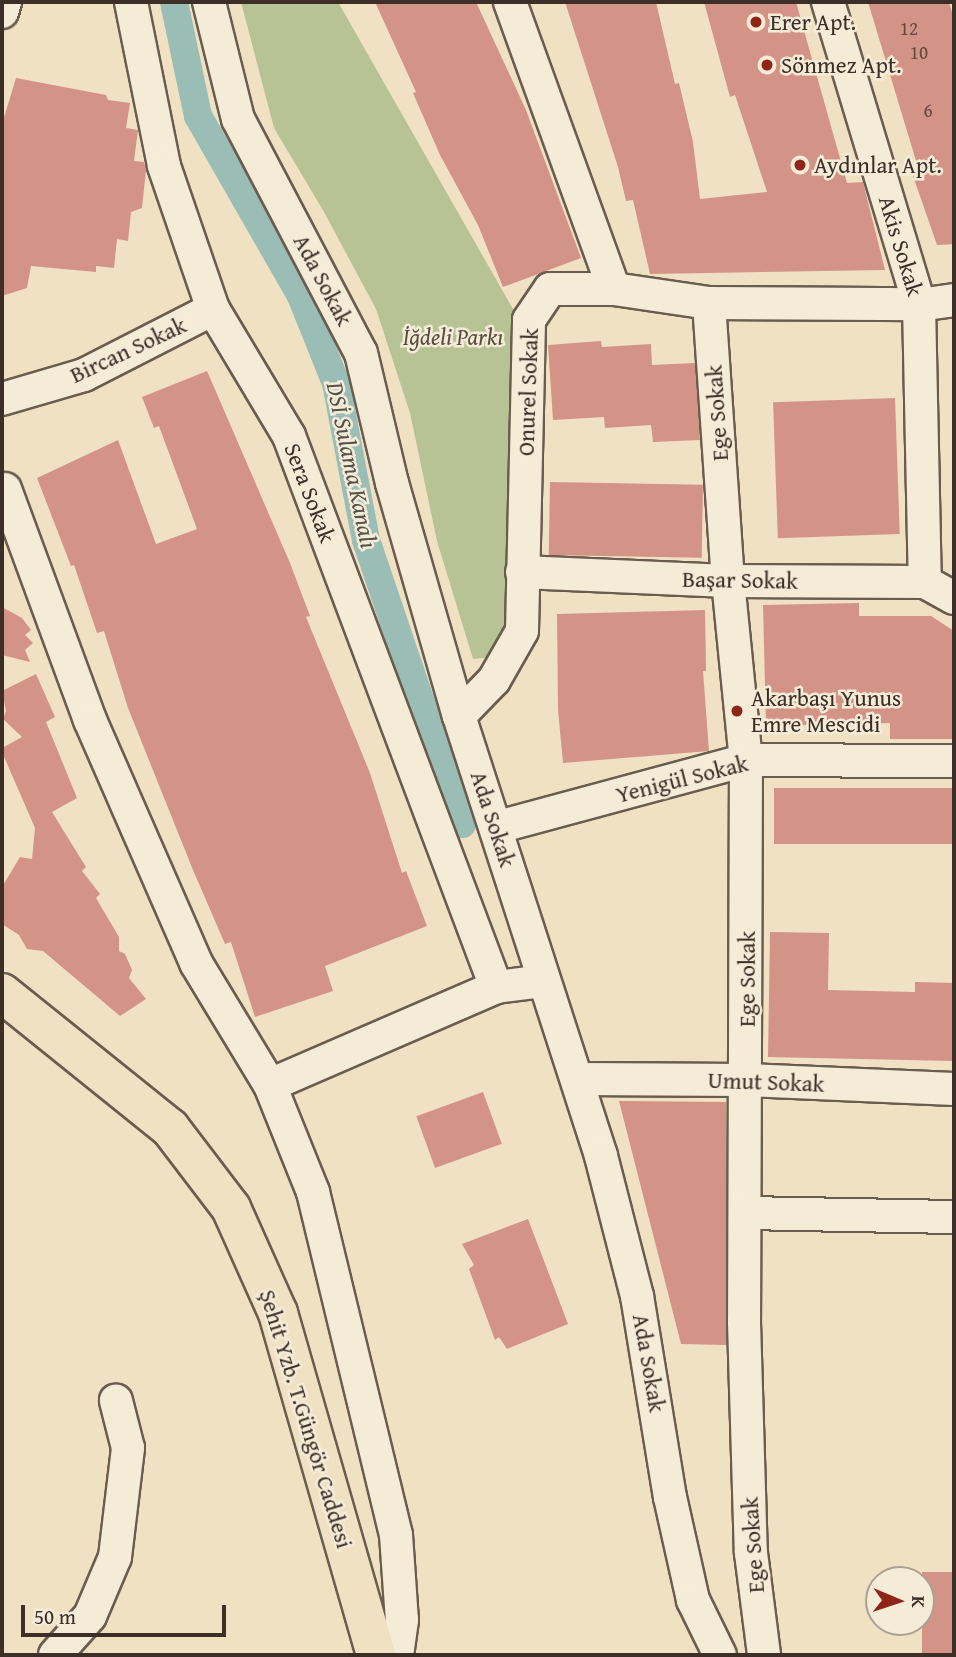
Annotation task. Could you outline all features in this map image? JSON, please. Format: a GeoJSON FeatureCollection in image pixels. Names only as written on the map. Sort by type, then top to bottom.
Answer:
{"type":"FeatureCollection","features":[{"type":"Feature","properties":{"kind":"main road","name":"Şehit Yzb. T.Güngör Caddesi"},"geometry":{"type":"LineString","coordinates":[[2,993],[170,1128],[231,1208],[278,1313],[376,1655]]}},
{"type":"Feature","properties":{"kind":"street"},"geometry":{"type":"LineString","coordinates":[[2,12],[5,2]]}},
{"type":"Feature","properties":{"kind":"street","name":"Sera Sokak"},"geometry":{"type":"LineString","coordinates":[[131,2],[164,166],[213,309],[289,436],[321,514],[348,601],[496,987]]}},
{"type":"Feature","properties":{"kind":"street","name":"Ada Sokak"},"geometry":{"type":"LineString","coordinates":[[209,2],[238,119],[361,353],[392,483],[459,716],[498,827],[543,981],[578,1079],[637,1296],[670,1497],[693,1600],[720,1655]]}},
{"type":"Feature","properties":{"kind":"street"},"geometry":{"type":"LineString","coordinates":[[510,2],[614,289]]}},
{"type":"Feature","properties":{"kind":"street","name":"Akis Sokak"},"geometry":{"type":"LineString","coordinates":[[828,2],[919,304],[925,582]]}},
{"type":"Feature","properties":{"kind":"street","name":"Onurel Sokak"},"geometry":{"type":"LineString","coordinates":[[459,716],[494,680],[522,631],[528,320],[550,289],[614,289],[709,303],[919,304],[954,300]]}},
{"type":"Feature","properties":{"kind":"street","name":"Ege Sokak"},"geometry":{"type":"LineString","coordinates":[[709,303],[728,580],[746,760],[747,1080],[744,1322],[751,1553],[765,1655]]}},
{"type":"Feature","properties":{"kind":"street","name":"Bircan Sokak"},"geometry":{"type":"LineString","coordinates":[[2,399],[84,375],[213,309]]}},
{"type":"Feature","properties":{"kind":"street"},"geometry":{"type":"LineString","coordinates":[[3,486],[90,720],[196,962],[270,1085],[313,1192],[396,1535],[402,1620],[397,1655]]}},
{"type":"Feature","properties":{"kind":"street","name":"Başar Sokak"},"geometry":{"type":"LineString","coordinates":[[522,572],[728,580],[925,582],[954,598]]}},
{"type":"Feature","properties":{"kind":"street","name":"Yenigül Sokak"},"geometry":{"type":"LineString","coordinates":[[498,827],[746,760],[954,761]]}},
{"type":"Feature","properties":{"kind":"street"},"geometry":{"type":"LineString","coordinates":[[270,1085],[496,987],[543,981]]}},
{"type":"Feature","properties":{"kind":"street","name":"Umut Sokak"},"geometry":{"type":"LineString","coordinates":[[578,1079],[747,1080],[954,1089]]}},
{"type":"Feature","properties":{"kind":"street"},"geometry":{"type":"LineString","coordinates":[[746,1213],[954,1217]]}},
{"type":"Feature","properties":{"kind":"street"},"geometry":{"type":"LineString","coordinates":[[55,1655],[90,1616],[115,1557],[128,1448],[116,1401]]}},
{"type":"Feature","properties":{"kind":"green space","name":"İğdeli Parkı"},"geometry":{"type":"Polygon","coordinates":[[[241,2],[338,2],[517,316],[515,621],[502,656],[473,659],[437,541],[410,413],[376,309],[324,212],[274,128],[241,2]]]}},
{"type":"Feature","properties":{"kind":"building"},"geometry":{"type":"Polygon","coordinates":[[[375,2],[476,2],[526,110],[581,258],[503,287],[478,225],[440,155],[413,93],[416,92],[375,2]]]}},
{"type":"Feature","properties":{"kind":"building"},"geometry":{"type":"Polygon","coordinates":[[[565,2],[656,2],[675,84],[679,83],[693,142],[700,199],[767,192],[735,95],[730,97],[704,2],[796,2],[847,183],[863,182],[885,270],[650,274],[633,200],[626,201],[618,167],[565,2]]]}},
{"type":"Feature","properties":{"kind":"building"},"geometry":{"type":"Polygon","coordinates":[[[868,2],[949,2],[954,19],[954,244],[937,245],[913,176],[920,174],[868,2]]]}},
{"type":"Feature","properties":{"kind":"building"},"geometry":{"type":"Polygon","coordinates":[[[16,78],[106,95],[108,100],[130,103],[126,128],[138,130],[134,161],[144,162],[146,170],[142,208],[131,212],[128,241],[117,239],[114,268],[96,266],[96,272],[31,266],[27,288],[2,296],[2,124],[16,78]]]}},
{"type":"Feature","properties":{"kind":"building"},"geometry":{"type":"Polygon","coordinates":[[[601,341],[602,347],[651,344],[652,365],[695,363],[700,440],[653,442],[651,425],[605,428],[604,417],[553,420],[548,345],[601,341]]]}},
{"type":"Feature","properties":{"kind":"building"},"geometry":{"type":"Polygon","coordinates":[[[207,371],[290,563],[310,616],[306,617],[370,773],[402,873],[406,871],[427,926],[325,966],[333,991],[255,1017],[231,942],[225,944],[193,870],[128,708],[104,631],[97,633],[74,565],[71,566],[37,478],[118,440],[156,544],[197,529],[159,426],[154,428],[142,397],[207,371]]]}},
{"type":"Feature","properties":{"kind":"building"},"geometry":{"type":"Polygon","coordinates":[[[895,398],[900,534],[778,538],[773,402],[895,398]]]}},
{"type":"Feature","properties":{"kind":"building"},"geometry":{"type":"Polygon","coordinates":[[[550,482],[703,485],[702,558],[549,555],[550,482]]]}},
{"type":"Feature","properties":{"kind":"building"},"geometry":{"type":"Polygon","coordinates":[[[859,603],[859,616],[931,616],[954,631],[954,739],[890,739],[890,723],[766,726],[763,605],[859,603]]]}},
{"type":"Feature","properties":{"kind":"building"},"geometry":{"type":"Polygon","coordinates":[[[2,607],[22,618],[31,630],[25,635],[33,643],[25,650],[30,662],[2,655],[2,607]]]}},
{"type":"Feature","properties":{"kind":"building"},"geometry":{"type":"Polygon","coordinates":[[[705,610],[706,671],[703,671],[709,751],[563,763],[558,710],[557,614],[705,610]]]}},
{"type":"Feature","properties":{"kind":"building"},"geometry":{"type":"Polygon","coordinates":[[[36,674],[55,717],[46,722],[77,798],[52,812],[86,867],[82,871],[100,894],[96,898],[119,937],[119,951],[125,954],[132,970],[129,978],[146,999],[120,1016],[43,951],[27,949],[19,935],[2,924],[2,887],[20,857],[32,859],[35,828],[2,752],[2,748],[22,737],[3,719],[6,711],[2,691],[36,674]]]}},
{"type":"Feature","properties":{"kind":"building"},"geometry":{"type":"Polygon","coordinates":[[[774,788],[954,788],[954,844],[774,844],[774,788]]]}},
{"type":"Feature","properties":{"kind":"building"},"geometry":{"type":"Polygon","coordinates":[[[770,932],[829,933],[828,990],[915,992],[915,982],[954,983],[954,1061],[768,1057],[770,932]]]}},
{"type":"Feature","properties":{"kind":"building"},"geometry":{"type":"Polygon","coordinates":[[[483,1092],[502,1144],[435,1168],[416,1116],[483,1092]]]}},
{"type":"Feature","properties":{"kind":"building"},"geometry":{"type":"Polygon","coordinates":[[[619,1101],[726,1102],[726,1345],[681,1344],[619,1101]]]}},
{"type":"Feature","properties":{"kind":"building"},"geometry":{"type":"Polygon","coordinates":[[[528,1219],[568,1324],[507,1349],[499,1337],[495,1340],[469,1269],[474,1265],[462,1244],[528,1219]]]}},
{"type":"Feature","properties":{"kind":"building"},"geometry":{"type":"Polygon","coordinates":[[[935,1572],[954,1572],[954,1655],[922,1655],[922,1636],[935,1636],[935,1572]]]}},
{"type":"Feature","properties":{"kind":"waterway","name":"DSİ Sulama Kanalı"},"geometry":{"type":"LineString","coordinates":[[174,2],[198,116],[301,296],[336,383],[366,540],[462,824]]}},
{"type":"Feature","properties":{"kind":"place","name":"Erer Apt."},"geometry":{"type":"Point","coordinates":[756,22]}},
{"type":"Feature","properties":{"kind":"place","name":"Sönmez Apt."},"geometry":{"type":"Point","coordinates":[767,65]}},
{"type":"Feature","properties":{"kind":"place","name":"Aydınlar Apt."},"geometry":{"type":"Point","coordinates":[800,165]}},
{"type":"Feature","properties":{"kind":"place","name":"Akarbaşı Yunus Emre Mescidi"},"geometry":{"type":"Point","coordinates":[737,711]}}]}
